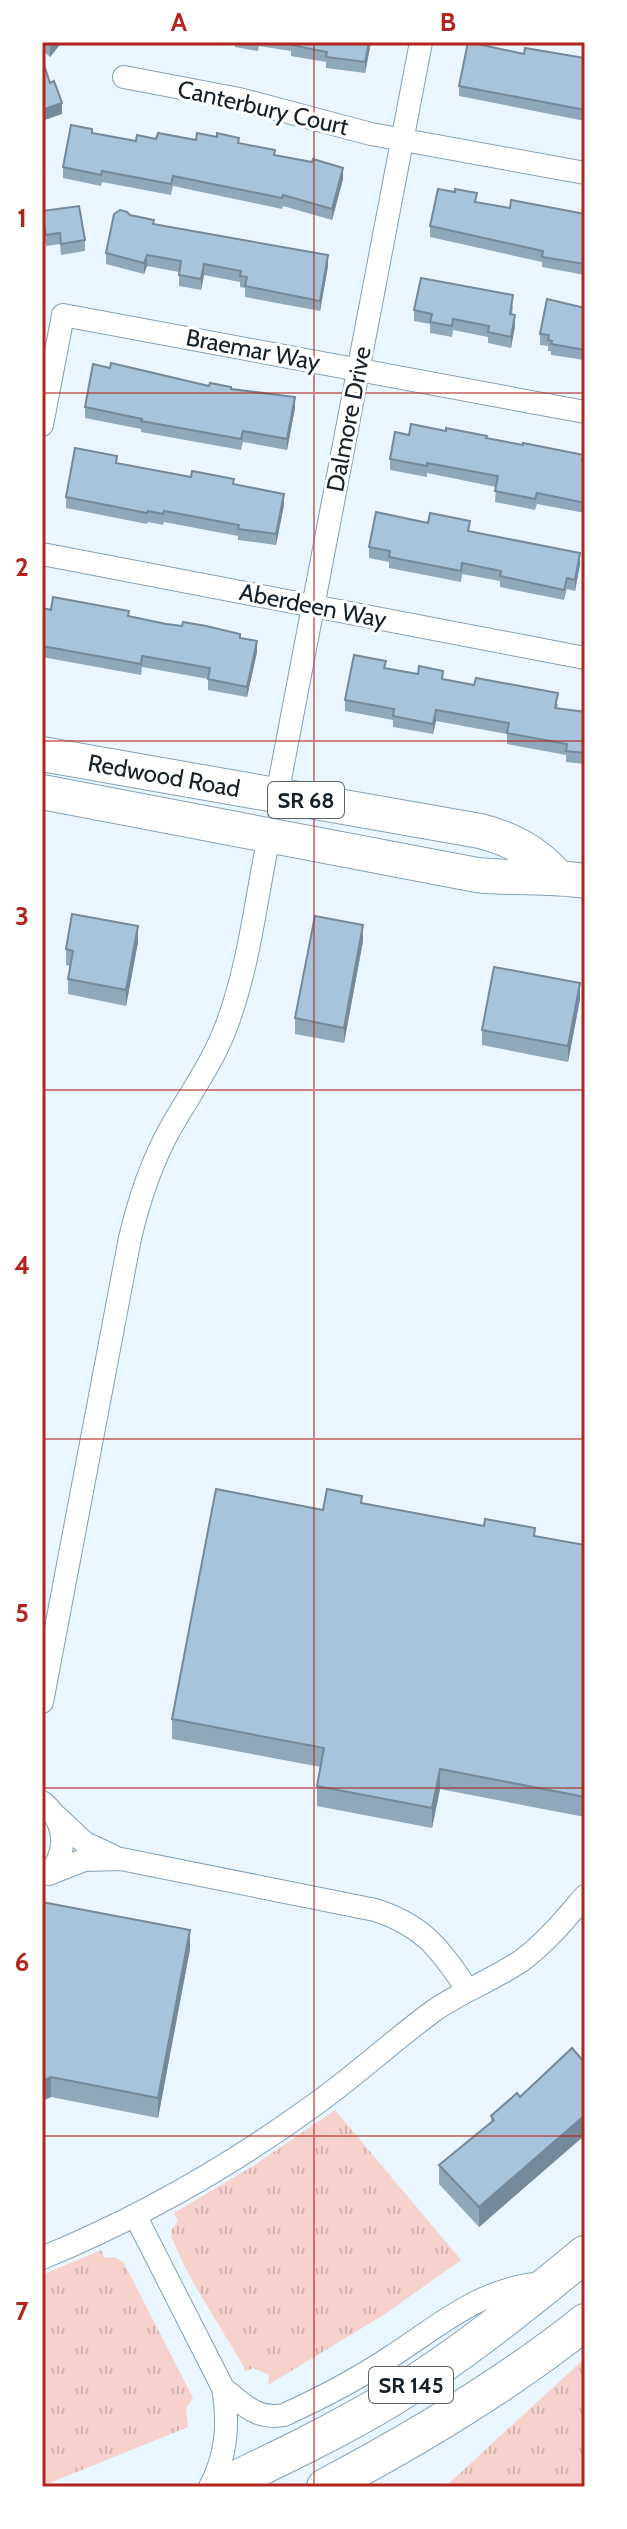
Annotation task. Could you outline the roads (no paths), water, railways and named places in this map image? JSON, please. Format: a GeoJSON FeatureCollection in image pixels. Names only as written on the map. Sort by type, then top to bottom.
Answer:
{"type":"FeatureCollection","features":[{"type":"Feature","properties":{"kind":"highway","name":"SR 145"},"geometry":{"type":"LineString","coordinates":[[219,2487],[311,2443],[395,2395],[467,2347],[585,2254]]}},
{"type":"Feature","properties":{"kind":"highway","name":"SR 145"},"geometry":{"type":"LineString","coordinates":[[325,2487],[471,2403],[585,2322]]}},
{"type":"Feature","properties":{"kind":"main road","name":"Redwood Road"},"geometry":{"type":"LineString","coordinates":[[42,754],[500,836],[533,853],[571,879]]}},
{"type":"Feature","properties":{"kind":"main road","name":"Redwood Road"},"geometry":{"type":"LineString","coordinates":[[42,792],[477,875],[571,879]]}},
{"type":"Feature","properties":{"kind":"street","name":"Dalmore Drive"},"geometry":{"type":"LineString","coordinates":[[277,795],[421,42]]}},
{"type":"Feature","properties":{"kind":"street","name":"Canterbury Court"},"geometry":{"type":"LineString","coordinates":[[124,77],[239,99],[371,134],[585,173]]}},
{"type":"Feature","properties":{"kind":"street","name":"Braemar Way"},"geometry":{"type":"LineString","coordinates":[[42,425],[63,315],[585,412]]}},
{"type":"Feature","properties":{"kind":"street","name":"Aberdeen Way"},"geometry":{"type":"LineString","coordinates":[[42,554],[585,658]]}},
{"type":"Feature","properties":{"kind":"street"},"geometry":{"type":"LineString","coordinates":[[42,1702],[138,1206],[159,1151],[214,1055],[226,1027],[240,978],[269,836]]}},
{"type":"Feature","properties":{"kind":"street"},"geometry":{"type":"LineString","coordinates":[[46,1805],[85,1843],[121,1859],[393,1916],[434,1943],[467,1989]]}},
{"type":"Feature","properties":{"kind":"street"},"geometry":{"type":"LineString","coordinates":[[46,1805],[62,1830],[63,1845],[59,1860],[46,1876]]}},
{"type":"Feature","properties":{"kind":"street"},"geometry":{"type":"LineString","coordinates":[[46,1876],[84,1860],[121,1859]]}},
{"type":"Feature","properties":{"kind":"street"},"geometry":{"type":"LineString","coordinates":[[42,2258],[135,2215],[278,2131],[425,2018],[467,1989],[523,1959],[585,1896]]}},
{"type":"Feature","properties":{"kind":"street"},"geometry":{"type":"LineString","coordinates":[[135,2215],[223,2388],[227,2431],[220,2464],[210,2487]]}},
{"type":"Feature","properties":{"kind":"street"},"geometry":{"type":"LineString","coordinates":[[223,2388],[256,2414],[284,2415],[359,2377],[477,2300],[504,2289],[549,2283]]}}]}
